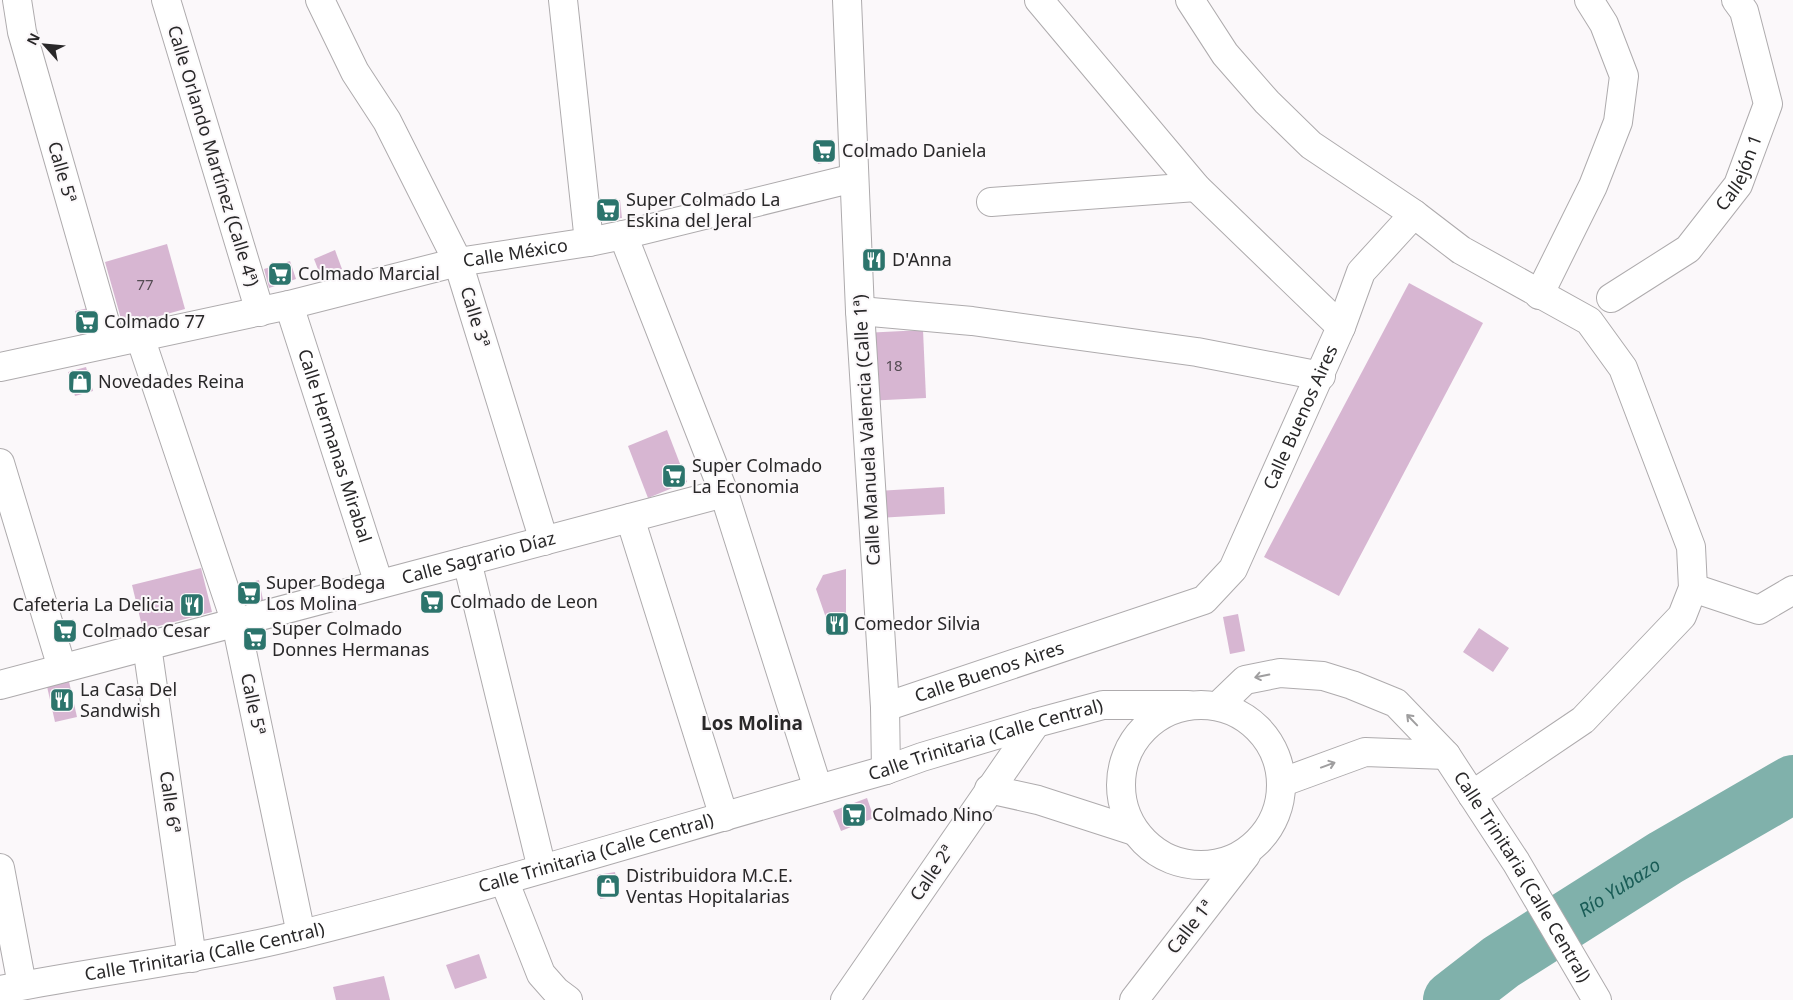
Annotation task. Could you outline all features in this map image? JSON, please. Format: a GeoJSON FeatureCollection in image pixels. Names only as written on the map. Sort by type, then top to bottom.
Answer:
{"type":"FeatureCollection","features":[{"type":"Feature","properties":{"kind":"street","name":"Calle 5ª"},"geometry":{"type":"LineString","coordinates":[[17,0],[22,32],[111,343]]}},
{"type":"Feature","properties":{"kind":"street","name":"Calle Orlando Martínez (Calle 4ª)"},"geometry":{"type":"LineString","coordinates":[[166,0],[260,312]]}},
{"type":"Feature","properties":{"kind":"street","name":"Calle 3ª"},"geometry":{"type":"LineString","coordinates":[[320,0],[355,72],[387,122],[458,262],[544,541]]}},
{"type":"Feature","properties":{"kind":"street"},"geometry":{"type":"LineString","coordinates":[[563,0],[589,242]]}},
{"type":"Feature","properties":{"kind":"street","name":"Calle Manuela Valencia (Calle 1ª)"},"geometry":{"type":"LineString","coordinates":[[847,0],[860,311],[885,707],[886,770]]}},
{"type":"Feature","properties":{"kind":"street","name":"Calle Buenos Aires"},"geometry":{"type":"LineString","coordinates":[[885,707],[1204,600],[1233,569],[1341,327],[1196,187],[1039,0]]}},
{"type":"Feature","properties":{"kind":"street"},"geometry":{"type":"LineString","coordinates":[[1190,0],[1225,54],[1267,102],[1311,145],[1414,214],[1460,250],[1589,321],[1623,368],[1691,547],[1693,588],[1682,616],[1583,720],[1472,795]]}},
{"type":"Feature","properties":{"kind":"street"},"geometry":{"type":"LineString","coordinates":[[1539,295],[1593,186],[1618,122],[1624,76],[1604,24],[1589,0]]}},
{"type":"Feature","properties":{"kind":"street","name":"Callejón 1"},"geometry":{"type":"LineString","coordinates":[[1610,298],[1688,249],[1738,185],[1768,104],[1744,11],[1736,0]]}},
{"type":"Feature","properties":{"kind":"street","name":"Calle México"},"geometry":{"type":"LineString","coordinates":[[0,367],[260,312],[458,262],[589,242],[622,235],[854,178]]}},
{"type":"Feature","properties":{"kind":"street"},"geometry":{"type":"LineString","coordinates":[[991,202],[1196,187]]}},
{"type":"Feature","properties":{"kind":"street"},"geometry":{"type":"LineString","coordinates":[[1341,327],[1361,272],[1414,214]]}},
{"type":"Feature","properties":{"kind":"street"},"geometry":{"type":"LineString","coordinates":[[622,235],[724,493],[818,790]]}},
{"type":"Feature","properties":{"kind":"street","name":"Calle Hermanas Mirabal"},"geometry":{"type":"LineString","coordinates":[[289,305],[379,584]]}},
{"type":"Feature","properties":{"kind":"street"},"geometry":{"type":"LineString","coordinates":[[860,311],[972,321],[1197,352],[1320,376]]}},
{"type":"Feature","properties":{"kind":"street","name":"Calle 5ª"},"geometry":{"type":"LineString","coordinates":[[140,337],[236,623],[301,934]]}},
{"type":"Feature","properties":{"kind":"street"},"geometry":{"type":"LineString","coordinates":[[0,463],[62,668]]}},
{"type":"Feature","properties":{"kind":"street","name":"Calle Sagrario Díaz"},"geometry":{"type":"LineString","coordinates":[[0,685],[724,493]]}},
{"type":"Feature","properties":{"kind":"street"},"geometry":{"type":"LineString","coordinates":[[630,518],[724,817]]}},
{"type":"Feature","properties":{"kind":"street"},"geometry":{"type":"LineString","coordinates":[[467,561],[542,869]]}},
{"type":"Feature","properties":{"kind":"street"},"geometry":{"type":"LineString","coordinates":[[1693,588],[1759,610],[1793,590]]}},
{"type":"Feature","properties":{"kind":"street","name":"Calle 6ª"},"geometry":{"type":"LineString","coordinates":[[147,646],[192,958]]}},
{"type":"Feature","properties":{"kind":"street","name":"Calle Trinitaria (Calle Central)"},"geometry":{"type":"LineString","coordinates":[[1218,706],[1245,680],[1280,673],[1322,676],[1352,685],[1396,703],[1446,755],[1516,862],[1597,1000]]}},
{"type":"Feature","properties":{"kind":"street","name":"Calle Trinitaria (Calle Central)"},"geometry":{"type":"LineString","coordinates":[[11,987],[192,958],[301,934],[504,880],[886,770],[1036,722],[1103,705],[1188,705]]}},
{"type":"Feature","properties":{"kind":"street"},"geometry":{"type":"LineString","coordinates":[[1188,705],[1218,706],[1251,720],[1274,748],[1283,782],[1279,810],[1266,834],[1246,853],[1217,866],[1185,866],[1156,854],[1134,831],[1121,802],[1122,769],[1135,739],[1158,717],[1188,705]]}},
{"type":"Feature","properties":{"kind":"street","name":"Calle 2ª"},"geometry":{"type":"LineString","coordinates":[[846,1000],[1036,722]]}},
{"type":"Feature","properties":{"kind":"street","name":"Calle Trinitaria (Calle Central)"},"geometry":{"type":"LineString","coordinates":[[1283,782],[1365,752],[1446,755]]}},
{"type":"Feature","properties":{"kind":"street"},"geometry":{"type":"LineString","coordinates":[[990,789],[1038,800],[1134,831]]}},
{"type":"Feature","properties":{"kind":"street","name":"Calle 1ª"},"geometry":{"type":"LineString","coordinates":[[1134,1000],[1246,853]]}},
{"type":"Feature","properties":{"kind":"street"},"geometry":{"type":"LineString","coordinates":[[0,868],[11,987]]}},
{"type":"Feature","properties":{"kind":"street"},"geometry":{"type":"LineString","coordinates":[[504,880],[541,974],[556,991],[568,1000]]}},
{"type":"Feature","properties":{"kind":"building","name":"Colmado Daniela"},"geometry":{"type":"Polygon","coordinates":[[[831,139],[835,160],[818,164],[814,142],[831,139]]]}},
{"type":"Feature","properties":{"kind":"building","name":"Super Colmado La Eskina del Jeral"},"geometry":{"type":"Polygon","coordinates":[[[620,200],[622,218],[595,220],[594,202],[620,200]]]}},
{"type":"Feature","properties":{"kind":"building"},"geometry":{"type":"Polygon","coordinates":[[[167,244],[185,309],[123,326],[105,262],[167,244]]]}},
{"type":"Feature","properties":{"kind":"building"},"geometry":{"type":"Polygon","coordinates":[[[335,250],[342,269],[321,277],[314,259],[335,250]]]}},
{"type":"Feature","properties":{"kind":"building","name":"D'Anna"},"geometry":{"type":"Polygon","coordinates":[[[867,250],[881,251],[881,268],[866,268],[867,250]]]}},
{"type":"Feature","properties":{"kind":"building","name":"Colmado Marcial"},"geometry":{"type":"Polygon","coordinates":[[[290,261],[296,279],[269,288],[264,269],[290,261]]]}},
{"type":"Feature","properties":{"kind":"building"},"geometry":{"type":"Polygon","coordinates":[[[1409,283],[1483,323],[1339,596],[1264,557],[1409,283]]]}},
{"type":"Feature","properties":{"kind":"building","name":"Colmado 77"},"geometry":{"type":"Polygon","coordinates":[[[93,307],[100,334],[81,338],[75,311],[93,307]]]}},
{"type":"Feature","properties":{"kind":"building"},"geometry":{"type":"Polygon","coordinates":[[[923,330],[926,398],[865,401],[863,333],[923,330]]]}},
{"type":"Feature","properties":{"kind":"building","name":"Novedades Reina"},"geometry":{"type":"Polygon","coordinates":[[[86,367],[93,391],[75,396],[68,372],[86,367]]]}},
{"type":"Feature","properties":{"kind":"building"},"geometry":{"type":"Polygon","coordinates":[[[667,430],[687,482],[648,498],[628,446],[667,430]]]}},
{"type":"Feature","properties":{"kind":"building"},"geometry":{"type":"Polygon","coordinates":[[[944,487],[945,514],[878,518],[877,491],[944,487]]]}},
{"type":"Feature","properties":{"kind":"building"},"geometry":{"type":"Polygon","coordinates":[[[201,568],[212,612],[143,630],[132,585],[201,568]]]}},
{"type":"Feature","properties":{"kind":"building"},"geometry":{"type":"Polygon","coordinates":[[[846,569],[846,612],[849,633],[828,636],[825,615],[816,589],[823,575],[846,569]]]}},
{"type":"Feature","properties":{"kind":"building","name":"Super Bodega Los Molina"},"geometry":{"type":"Polygon","coordinates":[[[259,580],[263,600],[240,606],[234,586],[259,580]]]}},
{"type":"Feature","properties":{"kind":"building","name":"Colmado de Leon"},"geometry":{"type":"Polygon","coordinates":[[[440,592],[444,605],[425,612],[420,599],[440,592]]]}},
{"type":"Feature","properties":{"kind":"building"},"geometry":{"type":"Polygon","coordinates":[[[1238,614],[1245,651],[1230,654],[1223,617],[1238,614]]]}},
{"type":"Feature","properties":{"kind":"building","name":"Colmado Cesar"},"geometry":{"type":"Polygon","coordinates":[[[59,623],[69,623],[71,638],[60,639],[59,623]]]}},
{"type":"Feature","properties":{"kind":"building"},"geometry":{"type":"Polygon","coordinates":[[[1479,628],[1509,648],[1493,672],[1463,652],[1479,628]]]}},
{"type":"Feature","properties":{"kind":"building","name":"Super Colmado Donnes Hermanas"},"geometry":{"type":"Polygon","coordinates":[[[261,630],[265,643],[248,648],[245,634],[261,630]]]}},
{"type":"Feature","properties":{"kind":"building","name":"La Casa Del Sandwish"},"geometry":{"type":"Polygon","coordinates":[[[68,677],[77,717],[55,722],[46,682],[68,677]]]}},
{"type":"Feature","properties":{"kind":"building","name":"Colmado Nino"},"geometry":{"type":"Polygon","coordinates":[[[867,798],[874,818],[841,831],[833,811],[867,798]]]}},
{"type":"Feature","properties":{"kind":"building","name":"Distribuidora M.C.E. Ventas Hopitalarias"},"geometry":{"type":"Polygon","coordinates":[[[615,872],[619,896],[600,899],[597,875],[615,872]]]}},
{"type":"Feature","properties":{"kind":"building"},"geometry":{"type":"Polygon","coordinates":[[[479,954],[487,978],[455,989],[446,965],[479,954]]]}},
{"type":"Feature","properties":{"kind":"building"},"geometry":{"type":"Polygon","coordinates":[[[384,976],[390,1000],[336,1000],[333,987],[384,976]]]}},
{"type":"Feature","properties":{"kind":"waterway","name":"Río Yubazo"},"geometry":{"type":"LineString","coordinates":[[1452,1000],[1501,962],[1665,858],[1793,784]]}},
{"type":"Feature","properties":{"kind":"place","name":"Colmado Daniela"},"geometry":{"type":"Point","coordinates":[824,151]}},
{"type":"Feature","properties":{"kind":"place","name":"Super Colmado La Eskina del Jeral"},"geometry":{"type":"Point","coordinates":[608,210]}},
{"type":"Feature","properties":{"kind":"place","name":"D'Anna"},"geometry":{"type":"Point","coordinates":[874,260]}},
{"type":"Feature","properties":{"kind":"place","name":"Colmado Marcial"},"geometry":{"type":"Point","coordinates":[280,274]}},
{"type":"Feature","properties":{"kind":"place","name":"Colmado 77"},"geometry":{"type":"Point","coordinates":[87,322]}},
{"type":"Feature","properties":{"kind":"place","name":"Novedades Reina"},"geometry":{"type":"Point","coordinates":[80,382]}},
{"type":"Feature","properties":{"kind":"place","name":"Super Colmado La Economia"},"geometry":{"type":"Point","coordinates":[674,476]}},
{"type":"Feature","properties":{"kind":"place","name":"Super Bodega Los Molina"},"geometry":{"type":"Point","coordinates":[249,593]}},
{"type":"Feature","properties":{"kind":"place","name":"Colmado de Leon"},"geometry":{"type":"Point","coordinates":[432,602]}},
{"type":"Feature","properties":{"kind":"place","name":"Cafeteria La Delicia"},"geometry":{"type":"Point","coordinates":[192,605]}},
{"type":"Feature","properties":{"kind":"place","name":"Comedor Silvia"},"geometry":{"type":"Point","coordinates":[837,624]}},
{"type":"Feature","properties":{"kind":"place","name":"Colmado Cesar"},"geometry":{"type":"Point","coordinates":[65,631]}},
{"type":"Feature","properties":{"kind":"place","name":"Super Colmado Donnes Hermanas"},"geometry":{"type":"Point","coordinates":[255,639]}},
{"type":"Feature","properties":{"kind":"place","name":"La Casa Del Sandwish"},"geometry":{"type":"Point","coordinates":[62,700]}},
{"type":"Feature","properties":{"kind":"place","name":"Colmado Nino"},"geometry":{"type":"Point","coordinates":[854,815]}},
{"type":"Feature","properties":{"kind":"place","name":"Distribuidora M.C.E. Ventas Hopitalarias"},"geometry":{"type":"Point","coordinates":[608,886]}},
{"type":"Feature","properties":{"kind":"district","name":"Los Molina"},"geometry":{"type":"Point","coordinates":[752,723]}}]}
